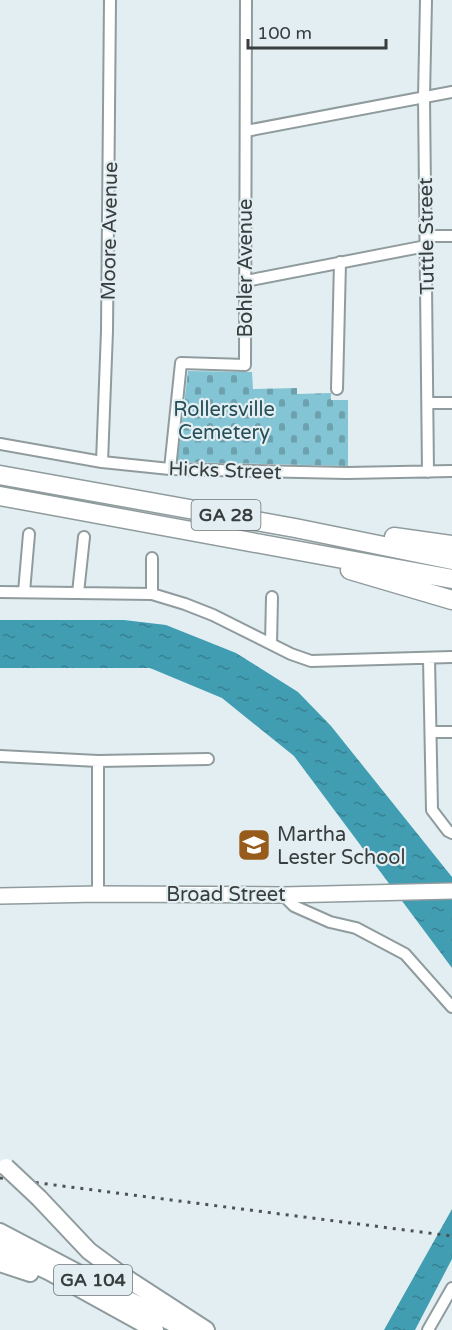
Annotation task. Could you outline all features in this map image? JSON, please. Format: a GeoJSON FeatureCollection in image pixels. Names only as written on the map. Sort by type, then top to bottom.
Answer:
{"type":"FeatureCollection","features":[{"type":"Feature","properties":{"kind":"highway","name":"GA 28"},"geometry":{"type":"LineString","coordinates":[[0,475],[295,528],[452,560]]}},
{"type":"Feature","properties":{"kind":"highway","name":"GA 28"},"geometry":{"type":"LineString","coordinates":[[5,497],[452,579]]}},
{"type":"Feature","properties":{"kind":"highway"},"geometry":{"type":"LineString","coordinates":[[180,507],[452,545]]}},
{"type":"Feature","properties":{"kind":"highway"},"geometry":{"type":"LineString","coordinates":[[256,542],[452,600]]}},
{"type":"Feature","properties":{"kind":"main road","name":"Broad Street"},"geometry":{"type":"LineString","coordinates":[[0,896],[283,895],[452,891]]}},
{"type":"Feature","properties":{"kind":"main road"},"geometry":{"type":"LineString","coordinates":[[3,1165],[39,1198],[89,1251],[206,1330]]}},
{"type":"Feature","properties":{"kind":"main road","name":"GA 104"},"geometry":{"type":"LineString","coordinates":[[0,1232],[186,1330]]}},
{"type":"Feature","properties":{"kind":"main road","name":"GA 104"},"geometry":{"type":"LineString","coordinates":[[0,1248],[155,1330]]}},
{"type":"Feature","properties":{"kind":"main road"},"geometry":{"type":"LineString","coordinates":[[0,1263],[115,1308]]}},
{"type":"Feature","properties":{"kind":"street","name":"Moore Avenue"},"geometry":{"type":"LineString","coordinates":[[102,462],[108,309],[110,0]]}},
{"type":"Feature","properties":{"kind":"street","name":"Bohler Avenue"},"geometry":{"type":"LineString","coordinates":[[170,469],[181,363],[245,365],[246,0]]}},
{"type":"Feature","properties":{"kind":"street","name":"Tuttle Street"},"geometry":{"type":"LineString","coordinates":[[426,0],[424,98],[428,472]]}},
{"type":"Feature","properties":{"kind":"street"},"geometry":{"type":"LineString","coordinates":[[246,130],[452,92]]}},
{"type":"Feature","properties":{"kind":"street"},"geometry":{"type":"LineString","coordinates":[[246,281],[452,236]]}},
{"type":"Feature","properties":{"kind":"street"},"geometry":{"type":"LineString","coordinates":[[338,389],[340,262]]}},
{"type":"Feature","properties":{"kind":"street"},"geometry":{"type":"LineString","coordinates":[[428,403],[452,403]]}},
{"type":"Feature","properties":{"kind":"street","name":"Hicks Street"},"geometry":{"type":"LineString","coordinates":[[0,444],[102,462],[170,469],[347,473],[452,471]]}},
{"type":"Feature","properties":{"kind":"street"},"geometry":{"type":"LineString","coordinates":[[24,592],[29,534]]}},
{"type":"Feature","properties":{"kind":"street"},"geometry":{"type":"LineString","coordinates":[[78,593],[84,537]]}},
{"type":"Feature","properties":{"kind":"street"},"geometry":{"type":"LineString","coordinates":[[152,558],[152,594]]}},
{"type":"Feature","properties":{"kind":"street"},"geometry":{"type":"LineString","coordinates":[[0,592],[152,594],[185,604],[311,661],[452,657]]}},
{"type":"Feature","properties":{"kind":"street"},"geometry":{"type":"LineString","coordinates":[[271,644],[272,597]]}},
{"type":"Feature","properties":{"kind":"street"},"geometry":{"type":"LineString","coordinates":[[429,658],[432,810],[452,833]]}},
{"type":"Feature","properties":{"kind":"street"},"geometry":{"type":"LineString","coordinates":[[431,732],[452,732]]}},
{"type":"Feature","properties":{"kind":"street"},"geometry":{"type":"LineString","coordinates":[[0,756],[98,761],[208,759]]}},
{"type":"Feature","properties":{"kind":"street"},"geometry":{"type":"LineString","coordinates":[[98,761],[98,894]]}},
{"type":"Feature","properties":{"kind":"street"},"geometry":{"type":"LineString","coordinates":[[283,895],[294,906],[330,922],[352,927],[405,954],[452,1007]]}},
{"type":"Feature","properties":{"kind":"street"},"geometry":{"type":"LineString","coordinates":[[428,1330],[452,1288]]}},
{"type":"Feature","properties":{"kind":"green space","name":"Rollersville Cemetery"},"geometry":{"type":"Polygon","coordinates":[[[188,371],[252,372],[253,389],[297,388],[297,394],[331,393],[331,400],[348,400],[348,466],[177,462],[188,371]]]}},
{"type":"Feature","properties":{"kind":"water"},"geometry":{"type":"Polygon","coordinates":[[[0,620],[124,620],[166,625],[236,653],[298,692],[331,726],[452,877],[452,968],[294,756],[222,698],[150,668],[0,668],[0,620]]]}},
{"type":"Feature","properties":{"kind":"water"},"geometry":{"type":"Polygon","coordinates":[[[452,1209],[452,1259],[415,1330],[384,1330],[452,1209]]]}},
{"type":"Feature","properties":{"kind":"railway"},"geometry":{"type":"LineString","coordinates":[[0,1178],[452,1236]]}},
{"type":"Feature","properties":{"kind":"place","name":"Martha Lester School"},"geometry":{"type":"Point","coordinates":[254,845]}}]}
